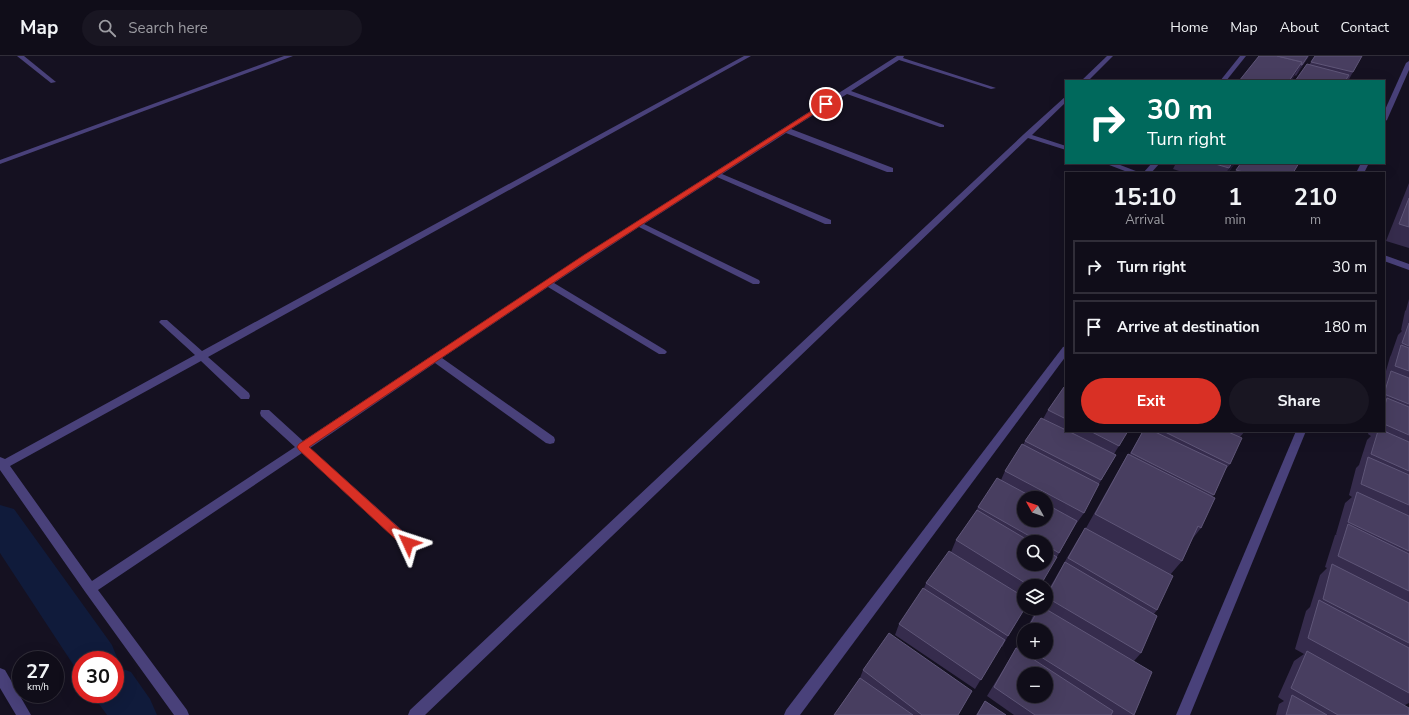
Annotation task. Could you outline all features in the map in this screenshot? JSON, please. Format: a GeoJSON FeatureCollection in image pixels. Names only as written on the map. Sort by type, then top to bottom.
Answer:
{"type":"FeatureCollection","features":[{"type":"Feature","properties":{"kind":"street"},"geometry":{"type":"LineString","coordinates":[[20,56],[53,82]]}},
{"type":"Feature","properties":{"kind":"street"},"geometry":{"type":"LineString","coordinates":[[0,162],[290,56]]}},
{"type":"Feature","properties":{"kind":"street"},"geometry":{"type":"LineString","coordinates":[[182,715],[90,589],[1,463],[202,356],[748,56]]}},
{"type":"Feature","properties":{"kind":"street"},"geometry":{"type":"LineString","coordinates":[[1085,80],[1110,56]]}},
{"type":"Feature","properties":{"kind":"street"},"geometry":{"type":"LineString","coordinates":[[1223,80],[1243,56]]}},
{"type":"Feature","properties":{"kind":"street"},"geometry":{"type":"LineString","coordinates":[[90,589],[548,283],[899,57],[993,88]]}},
{"type":"Feature","properties":{"kind":"street"},"geometry":{"type":"LineString","coordinates":[[1385,118],[1409,63]]}},
{"type":"Feature","properties":{"kind":"street"},"geometry":{"type":"LineString","coordinates":[[846,91],[942,126]]}},
{"type":"Feature","properties":{"kind":"street"},"geometry":{"type":"LineString","coordinates":[[415,715],[1065,99]]}},
{"type":"Feature","properties":{"kind":"street"},"geometry":{"type":"LineString","coordinates":[[786,130],[890,170]]}},
{"type":"Feature","properties":{"kind":"street"},"geometry":{"type":"LineString","coordinates":[[1026,135],[1065,148]]}},
{"type":"Feature","properties":{"kind":"street"},"geometry":{"type":"LineString","coordinates":[[1111,164],[1134,172]]}},
{"type":"Feature","properties":{"kind":"street"},"geometry":{"type":"LineString","coordinates":[[1148,172],[1155,164]]}},
{"type":"Feature","properties":{"kind":"street"},"geometry":{"type":"LineString","coordinates":[[717,174],[828,222]]}},
{"type":"Feature","properties":{"kind":"street"},"geometry":{"type":"LineString","coordinates":[[638,224],[756,282]]}},
{"type":"Feature","properties":{"kind":"street"},"geometry":{"type":"LineString","coordinates":[[1385,258],[1409,267]]}},
{"type":"Feature","properties":{"kind":"street"},"geometry":{"type":"LineString","coordinates":[[548,283],[662,352]]}},
{"type":"Feature","properties":{"kind":"street"},"geometry":{"type":"LineString","coordinates":[[164,322],[245,396]]}},
{"type":"Feature","properties":{"kind":"street"},"geometry":{"type":"LineString","coordinates":[[792,715],[1065,350]]}},
{"type":"Feature","properties":{"kind":"street"},"geometry":{"type":"LineString","coordinates":[[435,358],[550,440]]}},
{"type":"Feature","properties":{"kind":"street"},"geometry":{"type":"LineString","coordinates":[[264,413],[408,543]]}},
{"type":"Feature","properties":{"kind":"street"},"geometry":{"type":"LineString","coordinates":[[1183,715],[1301,432]]}},
{"type":"Feature","properties":{"kind":"street"},"geometry":{"type":"LineString","coordinates":[[0,675],[24,715]]}},
{"type":"Feature","properties":{"kind":"building"},"geometry":{"type":"Polygon","coordinates":[[[1259,56],[1277,56],[1302,62],[1290,80],[1240,80],[1259,56]]]}},
{"type":"Feature","properties":{"kind":"building"},"geometry":{"type":"Polygon","coordinates":[[[1277,56],[1308,56],[1301,65],[1302,62],[1277,56]]]}},
{"type":"Feature","properties":{"kind":"building"},"geometry":{"type":"Polygon","coordinates":[[[1315,56],[1362,56],[1353,72],[1311,62],[1315,56]]]}},
{"type":"Feature","properties":{"kind":"building"},"geometry":{"type":"Polygon","coordinates":[[[1307,64],[1349,75],[1346,80],[1296,80],[1307,64]]]}},
{"type":"Feature","properties":{"kind":"building"},"geometry":{"type":"Polygon","coordinates":[[[1215,164],[1231,164],[1229,168],[1215,164]]]}},
{"type":"Feature","properties":{"kind":"building"},"geometry":{"type":"Polygon","coordinates":[[[1240,164],[1298,164],[1294,172],[1243,172],[1236,170],[1240,164]]]}},
{"type":"Feature","properties":{"kind":"building"},"geometry":{"type":"Polygon","coordinates":[[[1409,198],[1409,227],[1399,224],[1409,198]]]}},
{"type":"Feature","properties":{"kind":"building"},"geometry":{"type":"Polygon","coordinates":[[[1409,323],[1409,346],[1402,343],[1409,323]]]}},
{"type":"Feature","properties":{"kind":"building"},"geometry":{"type":"Polygon","coordinates":[[[1401,345],[1409,348],[1409,371],[1395,366],[1401,345]]]}},
{"type":"Feature","properties":{"kind":"building"},"geometry":{"type":"Polygon","coordinates":[[[1391,371],[1409,378],[1409,404],[1385,394],[1391,371]]]}},
{"type":"Feature","properties":{"kind":"building"},"geometry":{"type":"Polygon","coordinates":[[[1064,387],[1065,388],[1065,418],[1048,410],[1064,387]]]}},
{"type":"Feature","properties":{"kind":"building"},"geometry":{"type":"Polygon","coordinates":[[[1387,398],[1409,407],[1409,435],[1385,424],[1385,405],[1387,398]]]}},
{"type":"Feature","properties":{"kind":"building"},"geometry":{"type":"Polygon","coordinates":[[[1041,418],[1065,430],[1065,432],[1070,432],[1116,455],[1101,480],[1025,441],[1041,418]]]}},
{"type":"Feature","properties":{"kind":"building"},"geometry":{"type":"Polygon","coordinates":[[[1385,431],[1409,442],[1409,471],[1371,454],[1378,432],[1385,431]]]}},
{"type":"Feature","properties":{"kind":"building"},"geometry":{"type":"Polygon","coordinates":[[[1092,432],[1127,432],[1119,446],[1092,432]]]}},
{"type":"Feature","properties":{"kind":"building"},"geometry":{"type":"Polygon","coordinates":[[[1142,432],[1155,432],[1227,466],[1214,495],[1131,453],[1142,432]]]}},
{"type":"Feature","properties":{"kind":"building"},"geometry":{"type":"Polygon","coordinates":[[[1165,432],[1228,432],[1242,438],[1230,464],[1165,432]]]}},
{"type":"Feature","properties":{"kind":"building"},"geometry":{"type":"Polygon","coordinates":[[[1022,444],[1099,484],[1084,513],[1053,497],[1053,491],[1043,491],[1005,471],[1022,444]]]}},
{"type":"Feature","properties":{"kind":"building"},"geometry":{"type":"Polygon","coordinates":[[[1128,454],[1215,498],[1201,528],[1198,526],[1182,561],[1095,514],[1128,454]]]}},
{"type":"Feature","properties":{"kind":"building"},"geometry":{"type":"Polygon","coordinates":[[[1368,457],[1409,475],[1409,505],[1361,484],[1368,457]]]}},
{"type":"Feature","properties":{"kind":"building"},"geometry":{"type":"Polygon","coordinates":[[[997,478],[1021,491],[1017,491],[1017,527],[1053,527],[1053,508],[1077,521],[1059,553],[1053,549],[1053,535],[1028,535],[978,507],[997,478]]]}},
{"type":"Feature","properties":{"kind":"building"},"geometry":{"type":"Polygon","coordinates":[[[1357,492],[1409,516],[1409,551],[1348,522],[1357,492]]]}},
{"type":"Feature","properties":{"kind":"building"},"geometry":{"type":"Polygon","coordinates":[[[977,510],[1019,535],[1017,535],[1017,571],[1049,571],[1044,579],[1019,579],[956,540],[977,510]]]}},
{"type":"Feature","properties":{"kind":"building"},"geometry":{"type":"Polygon","coordinates":[[[1348,524],[1409,554],[1409,591],[1338,556],[1348,524]]]}},
{"type":"Feature","properties":{"kind":"building"},"geometry":{"type":"Polygon","coordinates":[[[1085,528],[1173,576],[1157,610],[1068,558],[1085,528]]]}},
{"type":"Feature","properties":{"kind":"building"},"geometry":{"type":"Polygon","coordinates":[[[949,551],[1017,593],[1017,615],[1021,615],[1008,636],[926,583],[949,551]]]}},
{"type":"Feature","properties":{"kind":"building"},"geometry":{"type":"Polygon","coordinates":[[[1053,555],[1057,557],[1053,564],[1053,555]]]}},
{"type":"Feature","properties":{"kind":"building"},"geometry":{"type":"Polygon","coordinates":[[[1065,562],[1157,616],[1141,653],[1053,601],[1053,584],[1065,562]]]}},
{"type":"Feature","properties":{"kind":"building"},"geometry":{"type":"Polygon","coordinates":[[[1332,564],[1409,603],[1409,643],[1323,599],[1332,564]]]}},
{"type":"Feature","properties":{"kind":"building"},"geometry":{"type":"Polygon","coordinates":[[[923,588],[1005,640],[981,680],[899,624],[923,588]]]}},
{"type":"Feature","properties":{"kind":"building"},"geometry":{"type":"Polygon","coordinates":[[[1319,600],[1409,648],[1409,693],[1308,638],[1319,600]]]}},
{"type":"Feature","properties":{"kind":"building"},"geometry":{"type":"Polygon","coordinates":[[[1053,613],[1152,672],[1134,715],[1044,659],[1053,659],[1053,623],[1031,623],[1035,615],[1053,615],[1053,613]]]}},
{"type":"Feature","properties":{"kind":"building"},"geometry":{"type":"Polygon","coordinates":[[[889,633],[972,691],[958,715],[922,715],[863,670],[889,633]]]}},
{"type":"Feature","properties":{"kind":"building"},"geometry":{"type":"Polygon","coordinates":[[[1016,648],[1017,659],[1033,659],[1045,667],[1017,667],[1017,703],[994,687],[1016,648]]]}},
{"type":"Feature","properties":{"kind":"building"},"geometry":{"type":"Polygon","coordinates":[[[1307,651],[1409,708],[1409,715],[1338,715],[1291,688],[1307,651]]]}},
{"type":"Feature","properties":{"kind":"building"},"geometry":{"type":"Polygon","coordinates":[[[1053,672],[1113,711],[1111,715],[1035,715],[1017,703],[1053,703],[1053,672]]]}},
{"type":"Feature","properties":{"kind":"building"},"geometry":{"type":"Polygon","coordinates":[[[860,678],[913,715],[834,715],[860,678]]]}},
{"type":"Feature","properties":{"kind":"building"},"geometry":{"type":"Polygon","coordinates":[[[1292,695],[1327,715],[1286,715],[1292,695]]]}},
{"type":"Feature","properties":{"kind":"building"},"geometry":{"type":"Polygon","coordinates":[[[985,701],[1006,715],[977,715],[985,701]]]}},
{"type":"Feature","properties":{"kind":"waterway"},"geometry":{"type":"LineString","coordinates":[[0,521],[90,651]]}},
{"type":"Feature","properties":{"kind":"waterway"},"geometry":{"type":"LineString","coordinates":[[124,701],[134,715]]}},
{"type":"Feature","properties":{"kind":"route"},"geometry":{"type":"LineString","coordinates":[[408,543],[302,447],[587,257],[826,104]]}}]}
